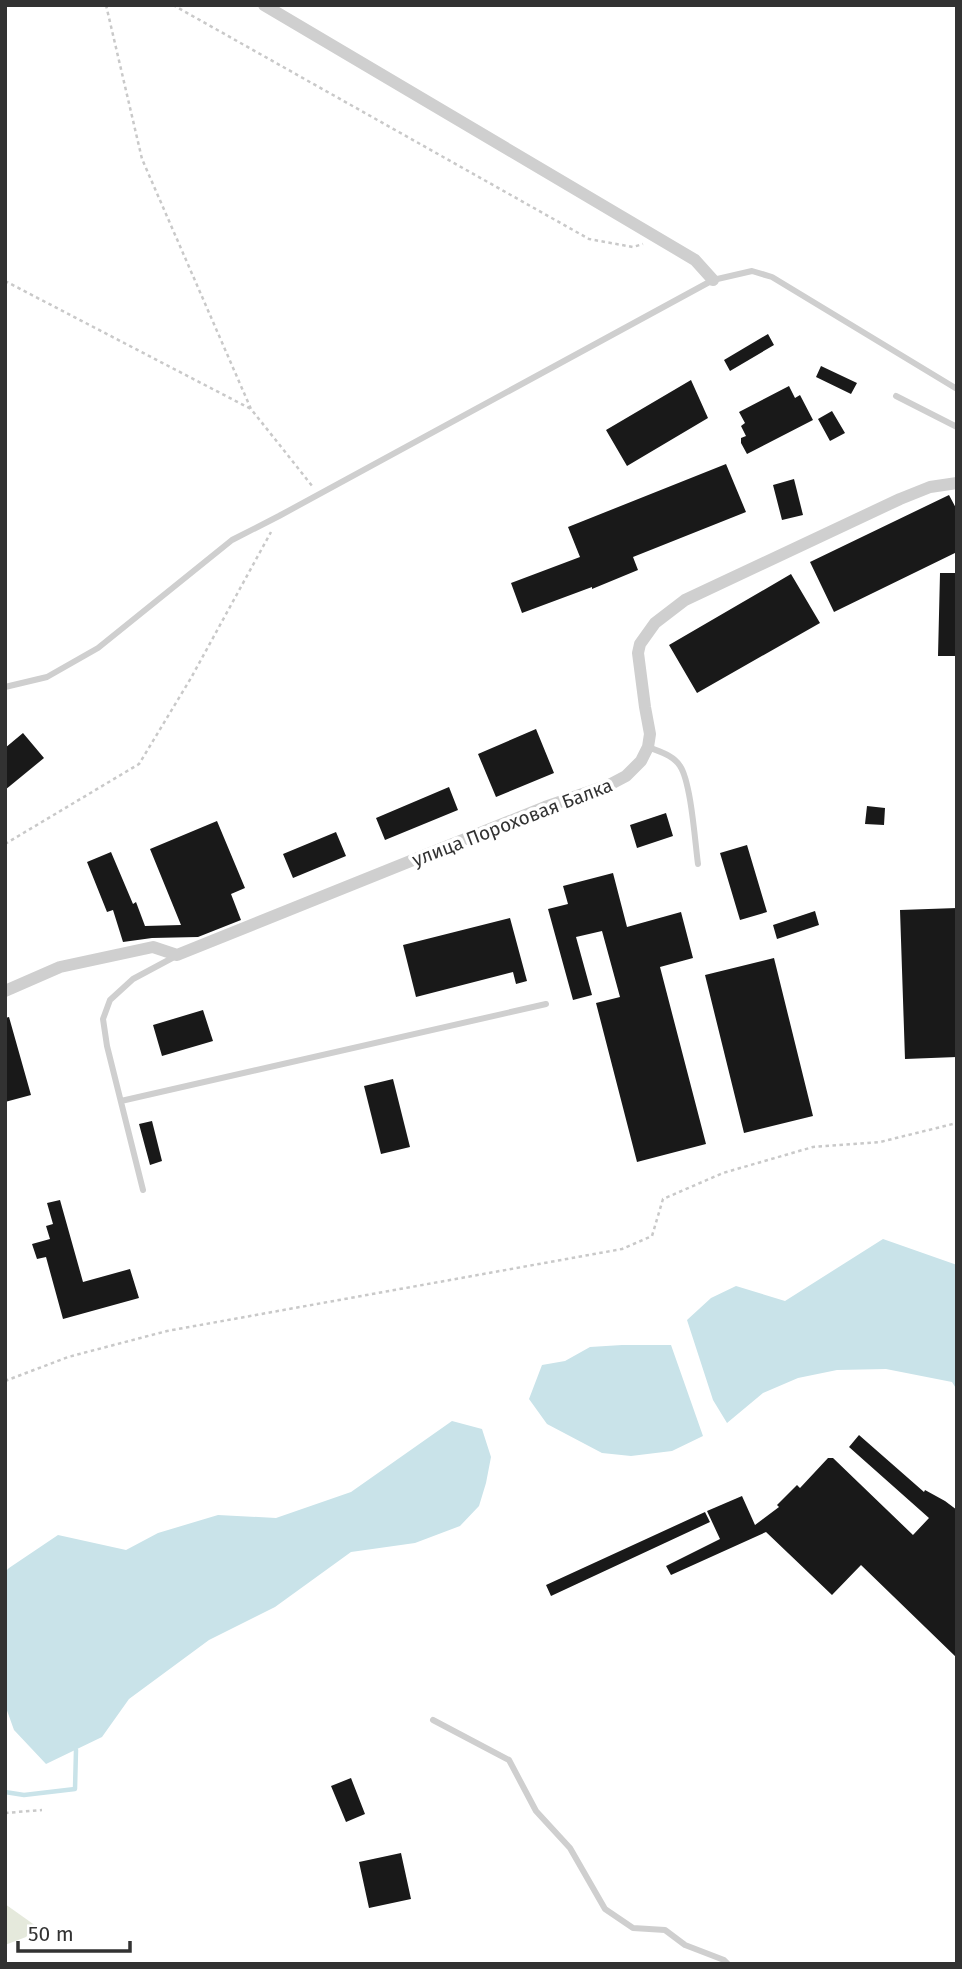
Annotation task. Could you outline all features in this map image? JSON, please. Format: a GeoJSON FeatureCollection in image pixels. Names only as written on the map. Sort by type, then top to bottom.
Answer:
{"type":"FeatureCollection","features":[{"type":"Feature","properties":{"kind":"street"},"geometry":{"type":"LineString","coordinates":[[264,5],[695,260],[713,280]]}},
{"type":"Feature","properties":{"kind":"street"},"geometry":{"type":"LineString","coordinates":[[648,747],[650,734],[638,653],[640,644],[655,623],[685,600],[876,510],[930,486],[957,483]]}},
{"type":"Feature","properties":{"kind":"street","name":"улица Пороховая Балка"},"geometry":{"type":"LineString","coordinates":[[177,956],[545,807],[610,785],[626,776],[641,761],[648,747]]}},
{"type":"Feature","properties":{"kind":"street"},"geometry":{"type":"LineString","coordinates":[[5,991],[60,967],[153,947],[177,956]]}},
{"type":"Feature","properties":{"kind":"lane"},"geometry":{"type":"LineString","coordinates":[[5,687],[47,677],[98,648],[232,540],[713,280],[752,271],[772,277],[957,390]]}},
{"type":"Feature","properties":{"kind":"lane"},"geometry":{"type":"LineString","coordinates":[[897,396],[957,427]]}},
{"type":"Feature","properties":{"kind":"lane"},"geometry":{"type":"LineString","coordinates":[[648,747],[670,756],[681,767],[687,782],[698,864]]}},
{"type":"Feature","properties":{"kind":"lane"},"geometry":{"type":"LineString","coordinates":[[143,1190],[103,1019],[110,1000],[133,979],[177,956]]}},
{"type":"Feature","properties":{"kind":"lane"},"geometry":{"type":"LineString","coordinates":[[121,1101],[546,1004]]}},
{"type":"Feature","properties":{"kind":"lane"},"geometry":{"type":"LineString","coordinates":[[433,1720],[509,1760],[536,1811],[570,1848],[605,1909],[633,1928],[666,1930],[685,1945],[724,1959],[728,1964]]}},
{"type":"Feature","properties":{"kind":"path"},"geometry":{"type":"LineString","coordinates":[[106,5],[142,159],[251,409],[319,495]]}},
{"type":"Feature","properties":{"kind":"path"},"geometry":{"type":"LineString","coordinates":[[173,5],[589,239],[633,247],[660,240]]}},
{"type":"Feature","properties":{"kind":"path"},"geometry":{"type":"LineString","coordinates":[[5,281],[251,409]]}},
{"type":"Feature","properties":{"kind":"path"},"geometry":{"type":"LineString","coordinates":[[5,844],[139,764],[191,678],[279,516]]}},
{"type":"Feature","properties":{"kind":"path"},"geometry":{"type":"LineString","coordinates":[[5,1381],[68,1357],[167,1331],[622,1249],[652,1236],[663,1199],[723,1173],[813,1147],[880,1142],[957,1123]]}},
{"type":"Feature","properties":{"kind":"path"},"geometry":{"type":"LineString","coordinates":[[5,1813],[43,1810]]}},
{"type":"Feature","properties":{"kind":"shaded area"},"geometry":{"type":"Polygon","coordinates":[[[5,1904],[36,1926],[26,1937],[5,1945],[5,1904]]]}},
{"type":"Feature","properties":{"kind":"water"},"geometry":{"type":"Polygon","coordinates":[[[883,1239],[957,1265],[957,1390],[952,1382],[886,1369],[837,1370],[798,1378],[763,1393],[727,1423],[713,1400],[687,1320],[711,1298],[736,1286],[785,1301],[883,1239]]]}},
{"type":"Feature","properties":{"kind":"water"},"geometry":{"type":"Polygon","coordinates":[[[671,1345],[703,1436],[672,1451],[631,1456],[602,1453],[547,1424],[529,1399],[542,1365],[565,1361],[590,1347],[671,1345]]]}},
{"type":"Feature","properties":{"kind":"water"},"geometry":{"type":"Polygon","coordinates":[[[452,1421],[482,1429],[491,1457],[479,1506],[460,1526],[415,1543],[351,1552],[275,1607],[209,1640],[129,1699],[102,1737],[46,1764],[14,1730],[5,1705],[5,1572],[9,1568],[58,1535],[126,1550],[158,1533],[218,1515],[276,1518],[351,1492],[452,1421]]]}},
{"type":"Feature","properties":{"kind":"building"},"geometry":{"type":"Polygon","coordinates":[[[768,334],[774,345],[730,371],[724,360],[768,334]]]}},
{"type":"Feature","properties":{"kind":"building"},"geometry":{"type":"Polygon","coordinates":[[[821,366],[857,383],[851,394],[816,377],[821,366]]]}},
{"type":"Feature","properties":{"kind":"building"},"geometry":{"type":"Polygon","coordinates":[[[691,380],[708,418],[627,466],[606,430],[691,380]]]}},
{"type":"Feature","properties":{"kind":"building"},"geometry":{"type":"Polygon","coordinates":[[[789,386],[795,398],[800,395],[813,420],[747,454],[741,443],[741,438],[746,436],[741,426],[745,423],[739,412],[789,386]]]}},
{"type":"Feature","properties":{"kind":"building"},"geometry":{"type":"Polygon","coordinates":[[[832,411],[845,433],[830,441],[818,419],[832,411]]]}},
{"type":"Feature","properties":{"kind":"building"},"geometry":{"type":"Polygon","coordinates":[[[726,464],[746,512],[633,557],[638,570],[522,613],[511,583],[580,557],[568,527],[726,464]]]}},
{"type":"Feature","properties":{"kind":"building"},"geometry":{"type":"Polygon","coordinates":[[[794,479],[803,515],[782,520],[773,485],[794,479]]]}},
{"type":"Feature","properties":{"kind":"building"},"geometry":{"type":"Polygon","coordinates":[[[949,495],[957,510],[957,552],[834,612],[810,562],[949,495]]]}},
{"type":"Feature","properties":{"kind":"building"},"geometry":{"type":"Polygon","coordinates":[[[940,573],[957,573],[957,656],[938,656],[940,573]]]}},
{"type":"Feature","properties":{"kind":"building"},"geometry":{"type":"Polygon","coordinates":[[[791,574],[820,623],[697,693],[669,645],[791,574]]]}},
{"type":"Feature","properties":{"kind":"building"},"geometry":{"type":"Polygon","coordinates":[[[536,729],[554,773],[496,797],[478,754],[536,729]]]}},
{"type":"Feature","properties":{"kind":"building"},"geometry":{"type":"Polygon","coordinates":[[[23,733],[44,758],[5,790],[5,748],[23,733]]]}},
{"type":"Feature","properties":{"kind":"building"},"geometry":{"type":"Polygon","coordinates":[[[449,787],[458,810],[385,840],[376,818],[449,787]]]}},
{"type":"Feature","properties":{"kind":"building"},"geometry":{"type":"Polygon","coordinates":[[[867,806],[885,808],[884,825],[865,824],[867,806]]]}},
{"type":"Feature","properties":{"kind":"building"},"geometry":{"type":"Polygon","coordinates":[[[666,813],[673,836],[637,848],[630,825],[666,813]]]}},
{"type":"Feature","properties":{"kind":"building"},"geometry":{"type":"Polygon","coordinates":[[[217,821],[245,888],[231,894],[241,920],[198,937],[123,942],[113,910],[107,912],[87,862],[111,852],[145,926],[181,925],[150,849],[217,821]]]}},
{"type":"Feature","properties":{"kind":"building"},"geometry":{"type":"Polygon","coordinates":[[[336,832],[346,856],[293,878],[283,854],[336,832]]]}},
{"type":"Feature","properties":{"kind":"building"},"geometry":{"type":"Polygon","coordinates":[[[747,845],[767,912],[740,920],[720,853],[747,845]]]}},
{"type":"Feature","properties":{"kind":"building"},"geometry":{"type":"Polygon","coordinates":[[[613,873],[627,927],[681,912],[693,958],[660,967],[706,1144],[637,1162],[596,1003],[620,997],[602,931],[576,937],[592,995],[573,1000],[548,909],[568,904],[563,886],[613,873]]]}},
{"type":"Feature","properties":{"kind":"building"},"geometry":{"type":"Polygon","coordinates":[[[957,908],[957,1057],[905,1059],[900,910],[957,908]]]}},
{"type":"Feature","properties":{"kind":"building"},"geometry":{"type":"Polygon","coordinates":[[[815,911],[819,925],[777,939],[773,925],[815,911]]]}},
{"type":"Feature","properties":{"kind":"building"},"geometry":{"type":"Polygon","coordinates":[[[510,918],[527,981],[516,984],[513,972],[416,997],[403,945],[510,918]]]}},
{"type":"Feature","properties":{"kind":"building"},"geometry":{"type":"Polygon","coordinates":[[[774,958],[813,1116],[744,1133],[705,975],[774,958]]]}},
{"type":"Feature","properties":{"kind":"building"},"geometry":{"type":"Polygon","coordinates":[[[203,1010],[213,1041],[162,1056],[153,1025],[203,1010]]]}},
{"type":"Feature","properties":{"kind":"building"},"geometry":{"type":"Polygon","coordinates":[[[9,1017],[31,1095],[5,1102],[5,1018],[9,1017]]]}},
{"type":"Feature","properties":{"kind":"building"},"geometry":{"type":"Polygon","coordinates":[[[393,1079],[410,1147],[381,1154],[364,1086],[393,1079]]]}},
{"type":"Feature","properties":{"kind":"building"},"geometry":{"type":"Polygon","coordinates":[[[152,1121],[162,1161],[150,1165],[139,1124],[152,1121]]]}},
{"type":"Feature","properties":{"kind":"building"},"geometry":{"type":"Polygon","coordinates":[[[60,1200],[83,1282],[130,1269],[139,1298],[63,1319],[46,1257],[37,1259],[32,1244],[50,1239],[46,1226],[53,1224],[47,1203],[60,1200]]]}},
{"type":"Feature","properties":{"kind":"building"},"geometry":{"type":"Polygon","coordinates":[[[859,1435],[924,1492],[925,1490],[957,1510],[957,1658],[861,1565],[832,1595],[766,1532],[671,1575],[666,1566],[720,1539],[707,1511],[742,1496],[755,1525],[779,1507],[777,1505],[797,1485],[800,1488],[828,1458],[833,1458],[913,1535],[929,1518],[849,1447],[859,1435]]]}},
{"type":"Feature","properties":{"kind":"building"},"geometry":{"type":"Polygon","coordinates":[[[705,1512],[710,1522],[551,1596],[546,1585],[705,1512]]]}},
{"type":"Feature","properties":{"kind":"building"},"geometry":{"type":"Polygon","coordinates":[[[351,1778],[365,1814],[346,1822],[331,1786],[351,1778]]]}},
{"type":"Feature","properties":{"kind":"building"},"geometry":{"type":"Polygon","coordinates":[[[401,1853],[411,1899],[369,1908],[359,1862],[401,1853]]]}},
{"type":"Feature","properties":{"kind":"waterway"},"geometry":{"type":"LineString","coordinates":[[5,1792],[24,1795],[75,1789],[76,1750]]}}]}
